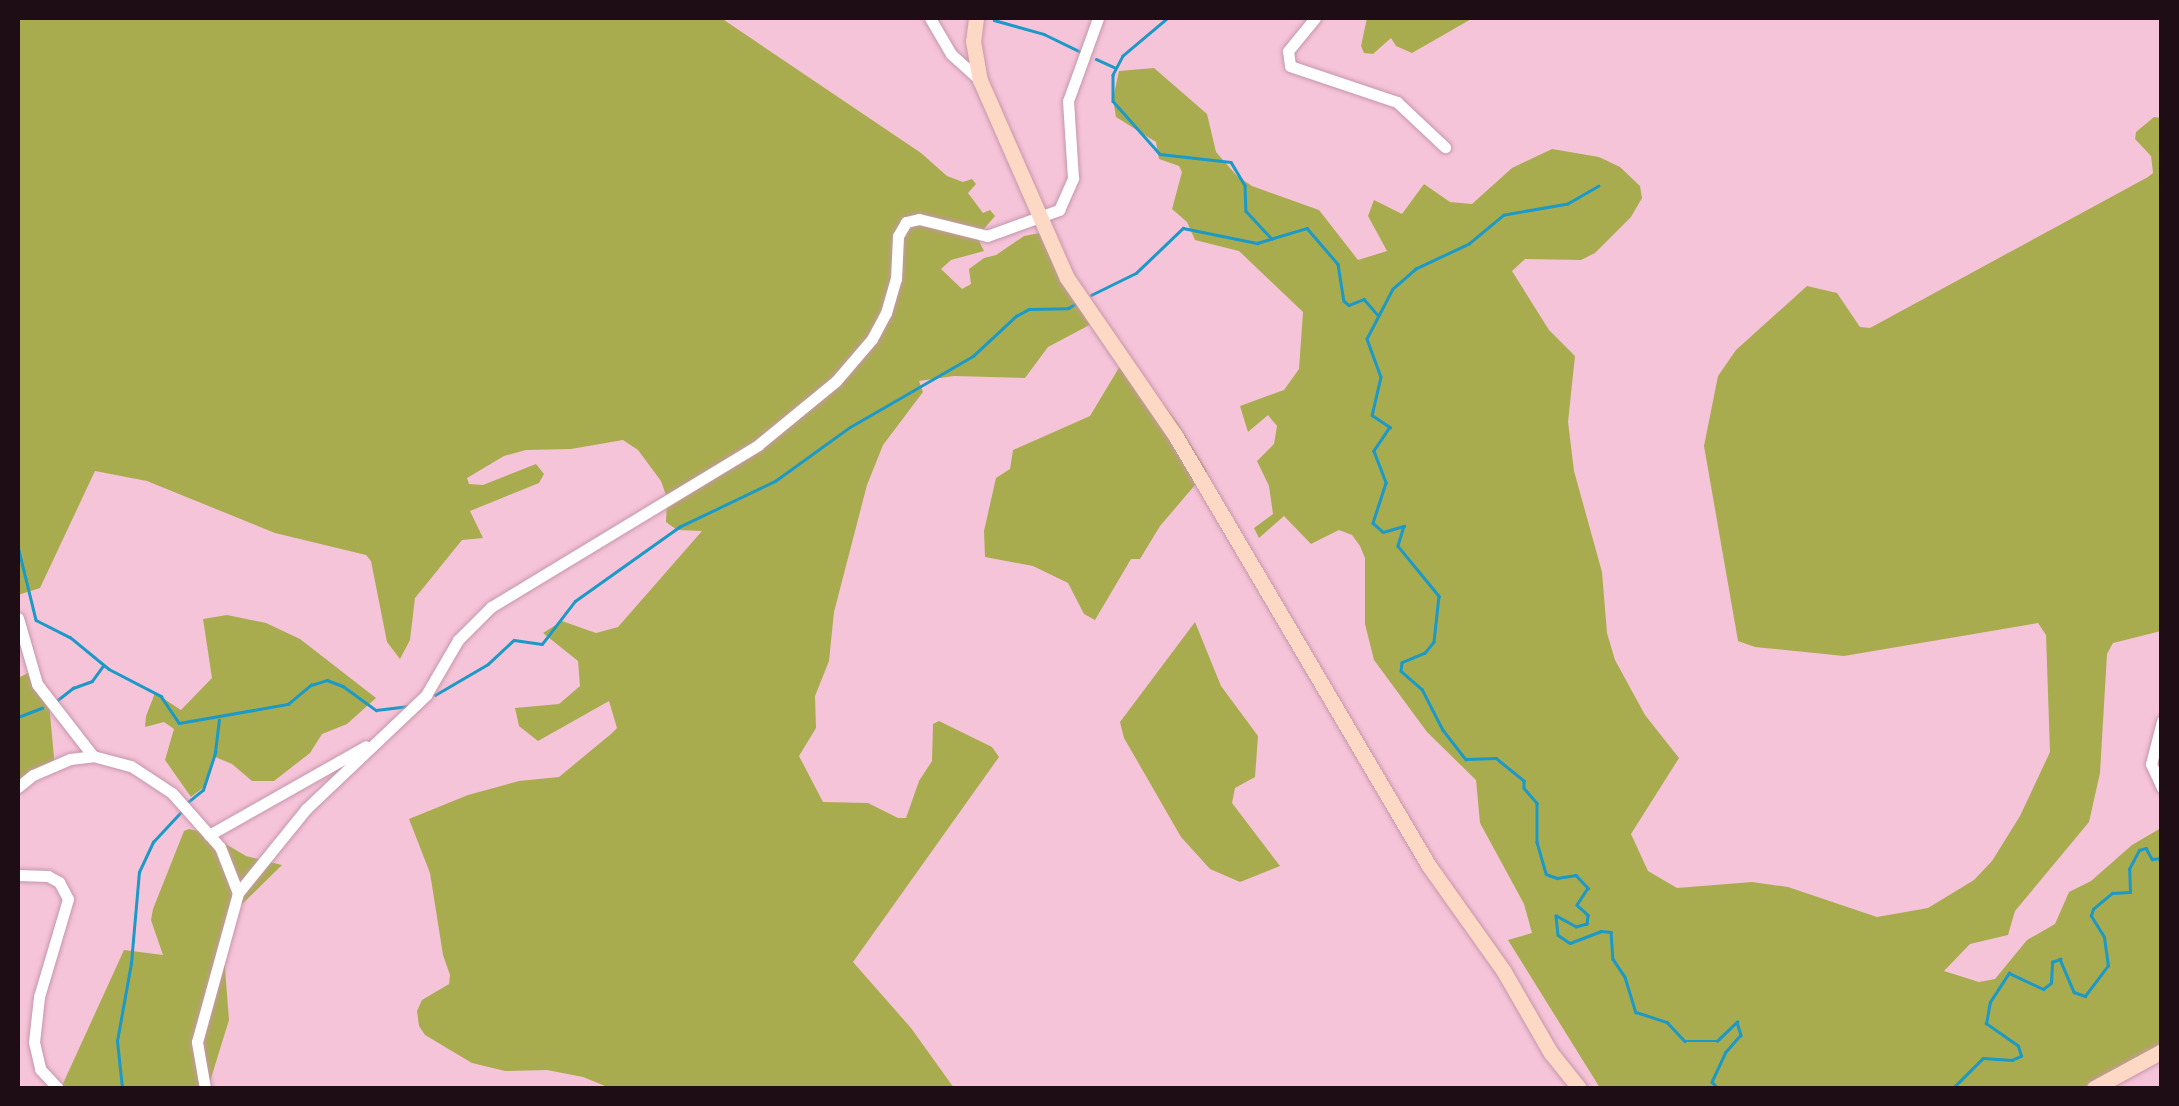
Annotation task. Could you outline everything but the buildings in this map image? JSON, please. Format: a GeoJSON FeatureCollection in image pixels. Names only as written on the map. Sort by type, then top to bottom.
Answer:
{"type":"FeatureCollection","features":[{"type":"Feature","properties":{"kind":"main road"},"geometry":{"type":"LineString","coordinates":[[976,18],[972,41],[980,80],[1085,310],[1176,435],[1429,866],[1579,1088]]}},
{"type":"Feature","properties":{"kind":"main road"},"geometry":{"type":"LineString","coordinates":[[2094,1088],[2162,1050]]}},
{"type":"Feature","properties":{"kind":"street"},"geometry":{"type":"LineString","coordinates":[[930,18],[951,54],[980,80]]}},
{"type":"Feature","properties":{"kind":"street"},"geometry":{"type":"LineString","coordinates":[[205,1088],[197,1042],[238,893],[306,809],[426,695],[458,640],[491,607],[758,444],[836,381],[872,339],[886,313],[896,280],[898,236],[906,222],[918,220],[988,236],[1059,210],[1072,186],[1068,101],[1098,18]]}},
{"type":"Feature","properties":{"kind":"street"},"geometry":{"type":"LineString","coordinates":[[1315,18],[1288,50],[1290,66],[1397,102],[1445,147]]}},
{"type":"Feature","properties":{"kind":"street"},"geometry":{"type":"LineString","coordinates":[[18,618],[37,684],[94,756],[154,778],[220,847],[238,893]]}},
{"type":"Feature","properties":{"kind":"street"},"geometry":{"type":"LineString","coordinates":[[2162,720],[2150,756],[2154,779],[2162,788]]}},
{"type":"Feature","properties":{"kind":"street"},"geometry":{"type":"LineString","coordinates":[[209,835],[370,745]]}},
{"type":"Feature","properties":{"kind":"street"},"geometry":{"type":"LineString","coordinates":[[18,787],[50,766],[94,756]]}},
{"type":"Feature","properties":{"kind":"street"},"geometry":{"type":"LineString","coordinates":[[18,875],[48,876],[58,882],[68,899],[39,997],[34,1042],[40,1069],[58,1088]]}},
{"type":"Feature","properties":{"kind":"shaded area"},"geometry":{"type":"Polygon","coordinates":[[[18,18],[721,18],[921,153],[947,176],[963,182],[972,179],[976,184],[968,193],[983,213],[990,210],[995,216],[977,237],[984,251],[951,260],[941,269],[962,289],[971,284],[969,269],[984,258],[996,255],[1024,236],[1050,231],[1097,321],[1048,347],[1025,378],[954,376],[919,381],[923,392],[883,445],[867,485],[834,612],[829,661],[815,696],[816,728],[799,756],[823,802],[868,803],[898,818],[906,818],[919,781],[932,761],[933,724],[939,721],[992,747],[999,757],[853,962],[911,1028],[954,1088],[610,1088],[583,1077],[547,1070],[505,1071],[472,1063],[425,1035],[419,1026],[417,1011],[422,1000],[449,984],[450,975],[443,955],[430,873],[409,819],[468,795],[519,781],[559,777],[611,734],[617,728],[609,701],[538,741],[519,726],[515,708],[559,704],[580,686],[578,661],[543,633],[562,621],[596,633],[618,627],[702,531],[677,530],[666,522],[667,498],[661,481],[638,450],[623,440],[571,449],[526,450],[504,456],[467,478],[469,484],[483,485],[536,464],[544,474],[539,483],[470,511],[483,538],[462,540],[415,598],[410,640],[400,659],[387,642],[371,561],[366,555],[275,533],[147,481],[95,471],[40,588],[18,595],[18,18]]]}},
{"type":"Feature","properties":{"kind":"shaded area"},"geometry":{"type":"Polygon","coordinates":[[[1367,18],[1473,18],[1412,53],[1396,46],[1391,38],[1373,54],[1364,53],[1361,46],[1367,18]]]}},
{"type":"Feature","properties":{"kind":"shaded area"},"geometry":{"type":"Polygon","coordinates":[[[1154,68],[1207,114],[1216,152],[1237,176],[1252,186],[1319,210],[1358,260],[1387,251],[1368,216],[1374,200],[1402,214],[1424,184],[1450,202],[1472,204],[1512,168],[1552,149],[1599,157],[1620,167],[1640,186],[1642,198],[1631,217],[1595,253],[1581,260],[1525,259],[1512,271],[1549,330],[1575,356],[1568,422],[1574,471],[1602,572],[1607,633],[1615,660],[1645,715],[1679,758],[1631,834],[1648,871],[1677,888],[1752,882],[1788,887],[1877,917],[1928,908],[1974,880],[1992,861],[2020,816],[2050,752],[2046,635],[2038,623],[1844,656],[1755,647],[1738,641],[1704,446],[1718,376],[1736,350],[1807,286],[1837,293],[1860,327],[1870,328],[2148,177],[2153,173],[2151,156],[2135,139],[2136,132],[2154,117],[2161,118],[2161,631],[2113,643],[2107,654],[2100,773],[2089,822],[2015,911],[2008,935],[1970,944],[1944,971],[1979,982],[1995,979],[2027,940],[2055,924],[2069,892],[2091,881],[2132,845],[2161,828],[2161,1046],[2083,1088],[1600,1088],[1508,940],[1532,933],[1524,904],[1480,823],[1476,780],[1427,732],[1374,660],[1365,624],[1365,558],[1360,546],[1352,535],[1339,530],[1311,544],[1284,516],[1259,538],[1254,528],[1273,514],[1269,486],[1257,461],[1274,444],[1277,426],[1268,415],[1248,432],[1240,406],[1284,390],[1299,369],[1303,312],[1239,251],[1195,240],[1187,222],[1172,209],[1182,172],[1179,166],[1159,159],[1156,142],[1116,117],[1113,99],[1119,71],[1154,68]]]}},
{"type":"Feature","properties":{"kind":"shaded area"},"geometry":{"type":"Polygon","coordinates":[[[1126,356],[1177,422],[1207,471],[1160,526],[1140,559],[1131,559],[1095,620],[1084,614],[1068,583],[1033,566],[985,557],[984,531],[996,478],[1010,469],[1013,450],[1090,416],[1126,356]]]}},
{"type":"Feature","properties":{"kind":"shaded area"},"geometry":{"type":"Polygon","coordinates":[[[227,615],[266,623],[300,639],[376,698],[347,724],[322,734],[310,753],[274,781],[252,781],[232,764],[213,756],[204,787],[191,797],[165,760],[174,729],[164,722],[145,727],[146,716],[155,693],[181,710],[212,678],[203,619],[227,615]]]}},
{"type":"Feature","properties":{"kind":"shaded area"},"geometry":{"type":"Polygon","coordinates":[[[1195,622],[1221,686],[1258,736],[1255,777],[1235,788],[1232,803],[1280,866],[1240,882],[1210,869],[1181,837],[1124,738],[1120,722],[1195,622]]]}},
{"type":"Feature","properties":{"kind":"shaded area"},"geometry":{"type":"Polygon","coordinates":[[[32,671],[49,703],[55,768],[18,790],[18,678],[32,671]]]}},
{"type":"Feature","properties":{"kind":"shaded area"},"geometry":{"type":"Polygon","coordinates":[[[184,831],[207,833],[246,856],[282,865],[233,913],[224,956],[229,1020],[208,1088],[61,1088],[124,950],[163,955],[151,920],[153,909],[184,831]]]}},
{"type":"Feature","properties":{"kind":"waterway"},"geometry":{"type":"LineString","coordinates":[[1168,18],[1123,56],[1113,75],[1113,101],[1160,154],[1231,162],[1245,185],[1246,211],[1272,239]]}},
{"type":"Feature","properties":{"kind":"waterway"},"geometry":{"type":"LineString","coordinates":[[994,20],[1044,34],[1081,52]]}},
{"type":"Feature","properties":{"kind":"waterway"},"geometry":{"type":"LineString","coordinates":[[1096,59],[1114,67]]}},
{"type":"Feature","properties":{"kind":"waterway"},"geometry":{"type":"LineString","coordinates":[[1599,186],[1568,204],[1504,215],[1469,244],[1416,269],[1393,289],[1367,339],[1381,377],[1372,415],[1390,427],[1374,451],[1386,483],[1373,523],[1383,532],[1404,526],[1398,546],[1439,596],[1434,642],[1425,653],[1402,663],[1401,671],[1422,689],[1443,730],[1466,759],[1496,758],[1524,781],[1524,788],[1537,803],[1537,842],[1546,874],[1557,878],[1576,875],[1588,888],[1577,905],[1588,915],[1587,924],[1576,927],[1556,916],[1558,935],[1570,943],[1601,931],[1611,932],[1613,959],[1625,977],[1636,1012],[1667,1022],[1685,1041],[1717,1041],[1737,1022],[1741,1035],[1726,1052],[1712,1082],[1718,1088]]}},
{"type":"Feature","properties":{"kind":"waterway"},"geometry":{"type":"LineString","coordinates":[[1091,295],[1136,273],[1183,228],[1257,243],[1307,228],[1338,264],[1344,301],[1349,305],[1364,299],[1377,314]]}},
{"type":"Feature","properties":{"kind":"waterway"},"geometry":{"type":"LineString","coordinates":[[435,695],[488,664],[514,640],[542,644],[575,601],[679,527],[775,481],[850,427],[973,356],[1016,316],[1029,309],[1068,308],[1077,303]]}},
{"type":"Feature","properties":{"kind":"waterway"},"geometry":{"type":"LineString","coordinates":[[18,546],[36,620],[70,637],[109,669],[161,696],[179,723],[288,704],[311,685],[327,680],[343,686],[376,710],[407,706]]}},
{"type":"Feature","properties":{"kind":"waterway"},"geometry":{"type":"LineString","coordinates":[[55,702],[73,688],[92,681],[103,666]]}},
{"type":"Feature","properties":{"kind":"waterway"},"geometry":{"type":"LineString","coordinates":[[18,717],[42,708]]}},
{"type":"Feature","properties":{"kind":"waterway"},"geometry":{"type":"LineString","coordinates":[[188,802],[203,790],[215,752],[219,720]]}},
{"type":"Feature","properties":{"kind":"waterway"},"geometry":{"type":"LineString","coordinates":[[122,1088],[117,1041],[131,963],[139,872],[153,842],[180,813]]}},
{"type":"Feature","properties":{"kind":"waterway"},"geometry":{"type":"LineString","coordinates":[[1953,1088],[1983,1058],[2012,1060],[2021,1056],[2018,1046],[1986,1024],[1990,1002],[2009,973],[2043,989],[2051,983],[2052,962],[2060,959],[2074,992],[2085,996],[2108,966],[2104,937],[2091,916],[2093,909],[2112,893],[2130,892],[2129,869],[2139,850],[2146,848],[2152,859],[2162,858]]}}]}
